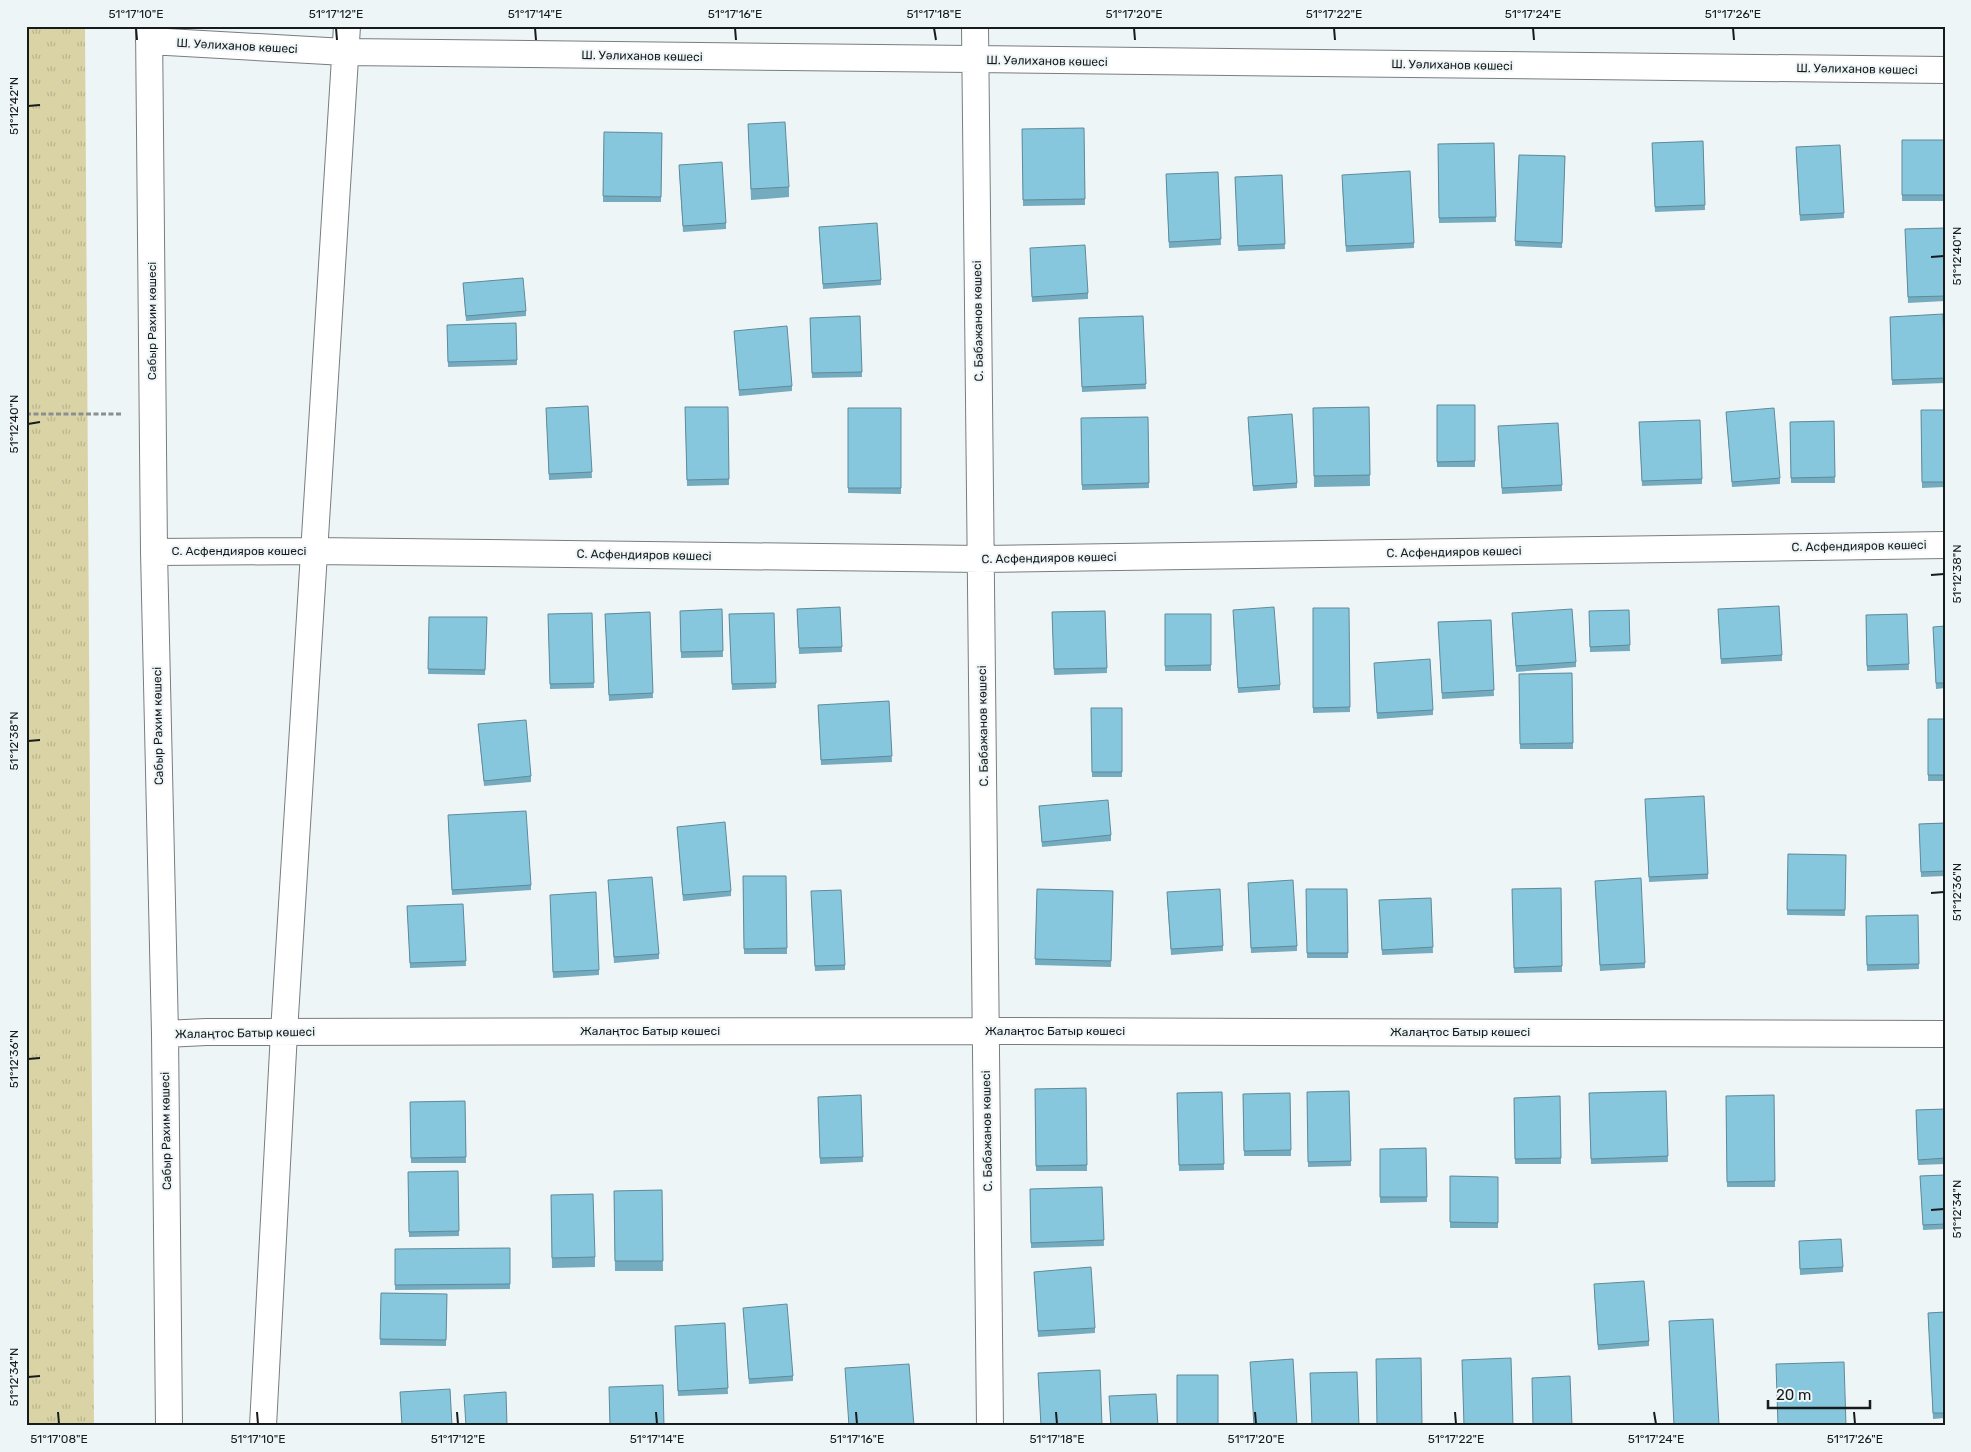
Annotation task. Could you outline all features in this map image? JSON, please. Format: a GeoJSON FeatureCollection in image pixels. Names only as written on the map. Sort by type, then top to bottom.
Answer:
{"type":"FeatureCollection","features":[{"type":"Feature","properties":{"kind":"street"},"geometry":{"type":"LineString","coordinates":[[263,1426],[284,1032],[347,26]]}},
{"type":"Feature","properties":{"kind":"street","name":"С. Бабажанов көшесі"},"geometry":{"type":"LineString","coordinates":[[976,26],[990,1426]]}},
{"type":"Feature","properties":{"kind":"street","name":"Ш. Уәлиханов көшесі"},"geometry":{"type":"LineString","coordinates":[[149,34],[345,52],[1945,70]]}},
{"type":"Feature","properties":{"kind":"street","name":"Сабыр Рахим көшесі"},"geometry":{"type":"LineString","coordinates":[[149,34],[154,552],[166,1034],[169,1426]]}},
{"type":"Feature","properties":{"kind":"street","name":"С. Асфендияров көшесі"},"geometry":{"type":"LineString","coordinates":[[154,552],[314,551],[980,559],[1945,545]]}},
{"type":"Feature","properties":{"kind":"street","name":"Жалаңтос Батыр көшесі"},"geometry":{"type":"LineString","coordinates":[[166,1034],[284,1032],[986,1031],[1945,1034]]}},
{"type":"Feature","properties":{"kind":"path"},"geometry":{"type":"LineString","coordinates":[[26,414],[152,414]]}},
{"type":"Feature","properties":{"kind":"green space"},"geometry":{"type":"Polygon","coordinates":[[[26,26],[85,26],[94,1426],[26,1426],[26,26]]]}},
{"type":"Feature","properties":{"kind":"building"},"geometry":{"type":"Polygon","coordinates":[[[785,122],[789,187],[751,189],[748,124],[785,122]]]}},
{"type":"Feature","properties":{"kind":"building"},"geometry":{"type":"Polygon","coordinates":[[[1084,128],[1085,199],[1023,200],[1022,129],[1084,128]]]}},
{"type":"Feature","properties":{"kind":"building"},"geometry":{"type":"Polygon","coordinates":[[[604,132],[662,133],[661,197],[603,196],[604,132]]]}},
{"type":"Feature","properties":{"kind":"building"},"geometry":{"type":"Polygon","coordinates":[[[1902,140],[1945,140],[1945,195],[1902,195],[1902,140]]]}},
{"type":"Feature","properties":{"kind":"building"},"geometry":{"type":"Polygon","coordinates":[[[1703,141],[1705,205],[1655,207],[1652,143],[1703,141]]]}},
{"type":"Feature","properties":{"kind":"building"},"geometry":{"type":"Polygon","coordinates":[[[1494,143],[1496,217],[1439,218],[1438,144],[1494,143]]]}},
{"type":"Feature","properties":{"kind":"building"},"geometry":{"type":"Polygon","coordinates":[[[1840,145],[1844,213],[1800,215],[1796,147],[1840,145]]]}},
{"type":"Feature","properties":{"kind":"building"},"geometry":{"type":"Polygon","coordinates":[[[1519,155],[1565,156],[1562,243],[1515,241],[1519,155]]]}},
{"type":"Feature","properties":{"kind":"building"},"geometry":{"type":"Polygon","coordinates":[[[722,162],[726,223],[683,226],[679,165],[722,162]]]}},
{"type":"Feature","properties":{"kind":"building"},"geometry":{"type":"Polygon","coordinates":[[[1410,171],[1414,243],[1346,246],[1342,175],[1410,171]]]}},
{"type":"Feature","properties":{"kind":"building"},"geometry":{"type":"Polygon","coordinates":[[[1218,172],[1221,239],[1169,242],[1166,174],[1218,172]]]}},
{"type":"Feature","properties":{"kind":"building"},"geometry":{"type":"Polygon","coordinates":[[[1282,175],[1285,244],[1238,246],[1235,177],[1282,175]]]}},
{"type":"Feature","properties":{"kind":"building"},"geometry":{"type":"Polygon","coordinates":[[[877,223],[881,280],[823,284],[819,227],[877,223]]]}},
{"type":"Feature","properties":{"kind":"building"},"geometry":{"type":"Polygon","coordinates":[[[1945,228],[1945,296],[1908,297],[1905,229],[1945,228]]]}},
{"type":"Feature","properties":{"kind":"building"},"geometry":{"type":"Polygon","coordinates":[[[1085,245],[1088,293],[1032,297],[1030,248],[1085,245]]]}},
{"type":"Feature","properties":{"kind":"building"},"geometry":{"type":"Polygon","coordinates":[[[523,278],[526,311],[466,316],[463,283],[523,278]]]}},
{"type":"Feature","properties":{"kind":"building"},"geometry":{"type":"Polygon","coordinates":[[[1943,314],[1945,378],[1892,380],[1890,317],[1943,314]]]}},
{"type":"Feature","properties":{"kind":"building"},"geometry":{"type":"Polygon","coordinates":[[[860,316],[862,372],[812,373],[810,318],[860,316]]]}},
{"type":"Feature","properties":{"kind":"building"},"geometry":{"type":"Polygon","coordinates":[[[1143,316],[1146,384],[1082,387],[1079,318],[1143,316]]]}},
{"type":"Feature","properties":{"kind":"building"},"geometry":{"type":"Polygon","coordinates":[[[516,323],[517,360],[448,362],[447,325],[516,323]]]}},
{"type":"Feature","properties":{"kind":"building"},"geometry":{"type":"Polygon","coordinates":[[[787,326],[792,386],[739,390],[734,331],[787,326]]]}},
{"type":"Feature","properties":{"kind":"building"},"geometry":{"type":"Polygon","coordinates":[[[1437,405],[1475,405],[1475,461],[1437,462],[1437,405]]]}},
{"type":"Feature","properties":{"kind":"building"},"geometry":{"type":"Polygon","coordinates":[[[588,406],[592,472],[549,474],[546,408],[588,406]]]}},
{"type":"Feature","properties":{"kind":"building"},"geometry":{"type":"Polygon","coordinates":[[[685,407],[728,407],[729,479],[687,480],[685,407]]]}},
{"type":"Feature","properties":{"kind":"building"},"geometry":{"type":"Polygon","coordinates":[[[1369,407],[1370,475],[1314,476],[1313,408],[1369,407]]]}},
{"type":"Feature","properties":{"kind":"building"},"geometry":{"type":"Polygon","coordinates":[[[848,408],[901,408],[901,488],[848,488],[848,408]]]}},
{"type":"Feature","properties":{"kind":"building"},"geometry":{"type":"Polygon","coordinates":[[[1774,408],[1780,478],[1732,482],[1726,412],[1774,408]]]}},
{"type":"Feature","properties":{"kind":"building"},"geometry":{"type":"Polygon","coordinates":[[[1921,410],[1945,410],[1945,482],[1922,482],[1921,410]]]}},
{"type":"Feature","properties":{"kind":"building"},"geometry":{"type":"Polygon","coordinates":[[[1292,414],[1297,483],[1253,486],[1248,417],[1292,414]]]}},
{"type":"Feature","properties":{"kind":"building"},"geometry":{"type":"Polygon","coordinates":[[[1148,417],[1149,483],[1082,485],[1081,418],[1148,417]]]}},
{"type":"Feature","properties":{"kind":"building"},"geometry":{"type":"Polygon","coordinates":[[[1700,420],[1702,479],[1642,481],[1639,422],[1700,420]]]}},
{"type":"Feature","properties":{"kind":"building"},"geometry":{"type":"Polygon","coordinates":[[[1834,421],[1835,477],[1791,478],[1790,422],[1834,421]]]}},
{"type":"Feature","properties":{"kind":"building"},"geometry":{"type":"Polygon","coordinates":[[[1558,423],[1562,485],[1502,488],[1498,426],[1558,423]]]}},
{"type":"Feature","properties":{"kind":"building"},"geometry":{"type":"Polygon","coordinates":[[[1779,606],[1782,655],[1721,659],[1718,609],[1779,606]]]}},
{"type":"Feature","properties":{"kind":"building"},"geometry":{"type":"Polygon","coordinates":[[[840,607],[842,647],[799,648],[797,609],[840,607]]]}},
{"type":"Feature","properties":{"kind":"building"},"geometry":{"type":"Polygon","coordinates":[[[1274,607],[1280,685],[1238,688],[1233,610],[1274,607]]]}},
{"type":"Feature","properties":{"kind":"building"},"geometry":{"type":"Polygon","coordinates":[[[1313,608],[1349,608],[1350,707],[1313,708],[1313,608]]]}},
{"type":"Feature","properties":{"kind":"building"},"geometry":{"type":"Polygon","coordinates":[[[722,609],[723,651],[681,652],[680,611],[722,609]]]}},
{"type":"Feature","properties":{"kind":"building"},"geometry":{"type":"Polygon","coordinates":[[[1572,609],[1576,662],[1516,666],[1512,613],[1572,609]]]}},
{"type":"Feature","properties":{"kind":"building"},"geometry":{"type":"Polygon","coordinates":[[[1629,610],[1630,645],[1590,647],[1589,611],[1629,610]]]}},
{"type":"Feature","properties":{"kind":"building"},"geometry":{"type":"Polygon","coordinates":[[[1105,611],[1107,668],[1054,669],[1052,612],[1105,611]]]}},
{"type":"Feature","properties":{"kind":"building"},"geometry":{"type":"Polygon","coordinates":[[[650,612],[653,693],[609,695],[605,614],[650,612]]]}},
{"type":"Feature","properties":{"kind":"building"},"geometry":{"type":"Polygon","coordinates":[[[592,613],[594,683],[550,684],[548,614],[592,613]]]}},
{"type":"Feature","properties":{"kind":"building"},"geometry":{"type":"Polygon","coordinates":[[[774,613],[776,683],[732,684],[729,614],[774,613]]]}},
{"type":"Feature","properties":{"kind":"building"},"geometry":{"type":"Polygon","coordinates":[[[1165,614],[1211,614],[1211,665],[1165,666],[1165,614]]]}},
{"type":"Feature","properties":{"kind":"building"},"geometry":{"type":"Polygon","coordinates":[[[1907,614],[1909,664],[1867,666],[1866,615],[1907,614]]]}},
{"type":"Feature","properties":{"kind":"building"},"geometry":{"type":"Polygon","coordinates":[[[429,617],[487,617],[485,670],[428,669],[429,617]]]}},
{"type":"Feature","properties":{"kind":"building"},"geometry":{"type":"Polygon","coordinates":[[[1491,620],[1494,690],[1442,693],[1438,622],[1491,620]]]}},
{"type":"Feature","properties":{"kind":"building"},"geometry":{"type":"Polygon","coordinates":[[[1945,626],[1945,683],[1936,683],[1933,627],[1945,626]]]}},
{"type":"Feature","properties":{"kind":"building"},"geometry":{"type":"Polygon","coordinates":[[[1430,659],[1433,710],[1377,713],[1374,663],[1430,659]]]}},
{"type":"Feature","properties":{"kind":"building"},"geometry":{"type":"Polygon","coordinates":[[[1572,673],[1573,743],[1520,744],[1519,674],[1572,673]]]}},
{"type":"Feature","properties":{"kind":"building"},"geometry":{"type":"Polygon","coordinates":[[[889,701],[892,756],[821,760],[818,705],[889,701]]]}},
{"type":"Feature","properties":{"kind":"building"},"geometry":{"type":"Polygon","coordinates":[[[1091,708],[1122,708],[1122,772],[1092,772],[1091,708]]]}},
{"type":"Feature","properties":{"kind":"building"},"geometry":{"type":"Polygon","coordinates":[[[1928,719],[1945,719],[1945,775],[1928,775],[1928,719]]]}},
{"type":"Feature","properties":{"kind":"building"},"geometry":{"type":"Polygon","coordinates":[[[526,720],[531,776],[484,781],[478,724],[526,720]]]}},
{"type":"Feature","properties":{"kind":"building"},"geometry":{"type":"Polygon","coordinates":[[[1704,796],[1708,874],[1649,877],[1645,799],[1704,796]]]}},
{"type":"Feature","properties":{"kind":"building"},"geometry":{"type":"Polygon","coordinates":[[[1108,800],[1111,835],[1042,842],[1039,806],[1108,800]]]}},
{"type":"Feature","properties":{"kind":"building"},"geometry":{"type":"Polygon","coordinates":[[[526,811],[531,885],[452,890],[448,815],[526,811]]]}},
{"type":"Feature","properties":{"kind":"building"},"geometry":{"type":"Polygon","coordinates":[[[725,822],[731,891],[683,895],[677,827],[725,822]]]}},
{"type":"Feature","properties":{"kind":"building"},"geometry":{"type":"Polygon","coordinates":[[[1945,823],[1945,871],[1921,872],[1919,824],[1945,823]]]}},
{"type":"Feature","properties":{"kind":"building"},"geometry":{"type":"Polygon","coordinates":[[[1788,854],[1846,855],[1845,910],[1787,910],[1788,854]]]}},
{"type":"Feature","properties":{"kind":"building"},"geometry":{"type":"Polygon","coordinates":[[[743,876],[786,876],[787,948],[744,949],[743,876]]]}},
{"type":"Feature","properties":{"kind":"building"},"geometry":{"type":"Polygon","coordinates":[[[652,877],[659,954],[614,957],[608,880],[652,877]]]}},
{"type":"Feature","properties":{"kind":"building"},"geometry":{"type":"Polygon","coordinates":[[[1641,878],[1645,963],[1600,965],[1595,881],[1641,878]]]}},
{"type":"Feature","properties":{"kind":"building"},"geometry":{"type":"Polygon","coordinates":[[[1293,880],[1297,946],[1251,948],[1248,883],[1293,880]]]}},
{"type":"Feature","properties":{"kind":"building"},"geometry":{"type":"Polygon","coordinates":[[[1561,888],[1562,966],[1514,968],[1512,889],[1561,888]]]}},
{"type":"Feature","properties":{"kind":"building"},"geometry":{"type":"Polygon","coordinates":[[[1037,889],[1113,891],[1111,961],[1035,959],[1037,889]]]}},
{"type":"Feature","properties":{"kind":"building"},"geometry":{"type":"Polygon","coordinates":[[[1220,889],[1223,946],[1171,949],[1167,892],[1220,889]]]}},
{"type":"Feature","properties":{"kind":"building"},"geometry":{"type":"Polygon","coordinates":[[[1306,889],[1347,889],[1348,953],[1307,953],[1306,889]]]}},
{"type":"Feature","properties":{"kind":"building"},"geometry":{"type":"Polygon","coordinates":[[[841,890],[845,965],[815,966],[811,891],[841,890]]]}},
{"type":"Feature","properties":{"kind":"building"},"geometry":{"type":"Polygon","coordinates":[[[596,892],[599,970],[553,972],[550,895],[596,892]]]}},
{"type":"Feature","properties":{"kind":"building"},"geometry":{"type":"Polygon","coordinates":[[[1431,898],[1433,947],[1382,950],[1379,900],[1431,898]]]}},
{"type":"Feature","properties":{"kind":"building"},"geometry":{"type":"Polygon","coordinates":[[[463,904],[466,961],[410,963],[407,906],[463,904]]]}},
{"type":"Feature","properties":{"kind":"building"},"geometry":{"type":"Polygon","coordinates":[[[1918,915],[1919,964],[1867,965],[1866,916],[1918,915]]]}},
{"type":"Feature","properties":{"kind":"building"},"geometry":{"type":"Polygon","coordinates":[[[1086,1088],[1087,1165],[1036,1166],[1035,1089],[1086,1088]]]}},
{"type":"Feature","properties":{"kind":"building"},"geometry":{"type":"Polygon","coordinates":[[[1349,1091],[1351,1161],[1308,1162],[1307,1092],[1349,1091]]]}},
{"type":"Feature","properties":{"kind":"building"},"geometry":{"type":"Polygon","coordinates":[[[1666,1091],[1668,1156],[1591,1159],[1589,1093],[1666,1091]]]}},
{"type":"Feature","properties":{"kind":"building"},"geometry":{"type":"Polygon","coordinates":[[[1222,1092],[1224,1164],[1179,1165],[1177,1093],[1222,1092]]]}},
{"type":"Feature","properties":{"kind":"building"},"geometry":{"type":"Polygon","coordinates":[[[1290,1093],[1291,1150],[1244,1151],[1243,1094],[1290,1093]]]}},
{"type":"Feature","properties":{"kind":"building"},"geometry":{"type":"Polygon","coordinates":[[[861,1095],[863,1157],[820,1158],[818,1097],[861,1095]]]}},
{"type":"Feature","properties":{"kind":"building"},"geometry":{"type":"Polygon","coordinates":[[[1774,1095],[1775,1181],[1727,1182],[1726,1096],[1774,1095]]]}},
{"type":"Feature","properties":{"kind":"building"},"geometry":{"type":"Polygon","coordinates":[[[1560,1096],[1561,1158],[1515,1159],[1514,1098],[1560,1096]]]}},
{"type":"Feature","properties":{"kind":"building"},"geometry":{"type":"Polygon","coordinates":[[[465,1101],[466,1157],[411,1158],[410,1102],[465,1101]]]}},
{"type":"Feature","properties":{"kind":"building"},"geometry":{"type":"Polygon","coordinates":[[[1945,1109],[1945,1158],[1918,1160],[1916,1110],[1945,1109]]]}},
{"type":"Feature","properties":{"kind":"building"},"geometry":{"type":"Polygon","coordinates":[[[1426,1148],[1427,1197],[1380,1197],[1380,1149],[1426,1148]]]}},
{"type":"Feature","properties":{"kind":"building"},"geometry":{"type":"Polygon","coordinates":[[[458,1171],[459,1231],[409,1232],[408,1172],[458,1171]]]}},
{"type":"Feature","properties":{"kind":"building"},"geometry":{"type":"Polygon","coordinates":[[[1945,1175],[1945,1224],[1923,1225],[1920,1176],[1945,1175]]]}},
{"type":"Feature","properties":{"kind":"building"},"geometry":{"type":"Polygon","coordinates":[[[1450,1176],[1498,1177],[1498,1223],[1450,1222],[1450,1176]]]}},
{"type":"Feature","properties":{"kind":"building"},"geometry":{"type":"Polygon","coordinates":[[[1102,1187],[1104,1240],[1031,1243],[1030,1189],[1102,1187]]]}},
{"type":"Feature","properties":{"kind":"building"},"geometry":{"type":"Polygon","coordinates":[[[662,1190],[663,1261],[615,1261],[614,1191],[662,1190]]]}},
{"type":"Feature","properties":{"kind":"building"},"geometry":{"type":"Polygon","coordinates":[[[593,1194],[595,1257],[552,1258],[551,1195],[593,1194]]]}},
{"type":"Feature","properties":{"kind":"building"},"geometry":{"type":"Polygon","coordinates":[[[1841,1239],[1843,1267],[1800,1269],[1799,1241],[1841,1239]]]}},
{"type":"Feature","properties":{"kind":"building"},"geometry":{"type":"Polygon","coordinates":[[[510,1248],[510,1284],[395,1285],[395,1249],[510,1248]]]}},
{"type":"Feature","properties":{"kind":"building"},"geometry":{"type":"Polygon","coordinates":[[[1091,1267],[1095,1328],[1038,1331],[1034,1272],[1091,1267]]]}},
{"type":"Feature","properties":{"kind":"building"},"geometry":{"type":"Polygon","coordinates":[[[1644,1281],[1649,1341],[1598,1345],[1594,1284],[1644,1281]]]}},
{"type":"Feature","properties":{"kind":"building"},"geometry":{"type":"Polygon","coordinates":[[[381,1293],[447,1294],[446,1340],[380,1339],[381,1293]]]}},
{"type":"Feature","properties":{"kind":"building"},"geometry":{"type":"Polygon","coordinates":[[[787,1304],[793,1376],[749,1379],[743,1308],[787,1304]]]}},
{"type":"Feature","properties":{"kind":"building"},"geometry":{"type":"Polygon","coordinates":[[[1945,1312],[1945,1413],[1933,1413],[1928,1313],[1945,1312]]]}},
{"type":"Feature","properties":{"kind":"building"},"geometry":{"type":"Polygon","coordinates":[[[1713,1319],[1719,1425],[1674,1426],[1669,1321],[1713,1319]]]}},
{"type":"Feature","properties":{"kind":"building"},"geometry":{"type":"Polygon","coordinates":[[[725,1323],[728,1388],[678,1391],[675,1326],[725,1323]]]}},
{"type":"Feature","properties":{"kind":"building"},"geometry":{"type":"Polygon","coordinates":[[[1421,1358],[1422,1426],[1377,1426],[1376,1359],[1421,1358]]]}},
{"type":"Feature","properties":{"kind":"building"},"geometry":{"type":"Polygon","coordinates":[[[1511,1358],[1513,1426],[1464,1426],[1462,1360],[1511,1358]]]}},
{"type":"Feature","properties":{"kind":"building"},"geometry":{"type":"Polygon","coordinates":[[[1293,1359],[1297,1426],[1254,1426],[1250,1362],[1293,1359]]]}},
{"type":"Feature","properties":{"kind":"building"},"geometry":{"type":"Polygon","coordinates":[[[1844,1362],[1846,1426],[1778,1426],[1776,1364],[1844,1362]]]}},
{"type":"Feature","properties":{"kind":"building"},"geometry":{"type":"Polygon","coordinates":[[[909,1364],[914,1426],[849,1426],[845,1368],[909,1364]]]}},
{"type":"Feature","properties":{"kind":"building"},"geometry":{"type":"Polygon","coordinates":[[[1100,1370],[1102,1426],[1041,1426],[1038,1373],[1100,1370]]]}},
{"type":"Feature","properties":{"kind":"building"},"geometry":{"type":"Polygon","coordinates":[[[1357,1372],[1359,1426],[1312,1426],[1310,1373],[1357,1372]]]}},
{"type":"Feature","properties":{"kind":"building"},"geometry":{"type":"Polygon","coordinates":[[[1177,1375],[1218,1375],[1218,1426],[1177,1426],[1177,1375]]]}},
{"type":"Feature","properties":{"kind":"building"},"geometry":{"type":"Polygon","coordinates":[[[1570,1376],[1572,1426],[1533,1426],[1532,1378],[1570,1376]]]}},
{"type":"Feature","properties":{"kind":"building"},"geometry":{"type":"Polygon","coordinates":[[[663,1385],[664,1426],[610,1426],[609,1387],[663,1385]]]}},
{"type":"Feature","properties":{"kind":"building"},"geometry":{"type":"Polygon","coordinates":[[[450,1389],[452,1426],[402,1426],[400,1392],[450,1389]]]}},
{"type":"Feature","properties":{"kind":"building"},"geometry":{"type":"Polygon","coordinates":[[[506,1392],[507,1426],[466,1426],[464,1395],[506,1392]]]}},
{"type":"Feature","properties":{"kind":"building"},"geometry":{"type":"Polygon","coordinates":[[[1156,1394],[1158,1426],[1111,1426],[1109,1396],[1156,1394]]]}}]}
